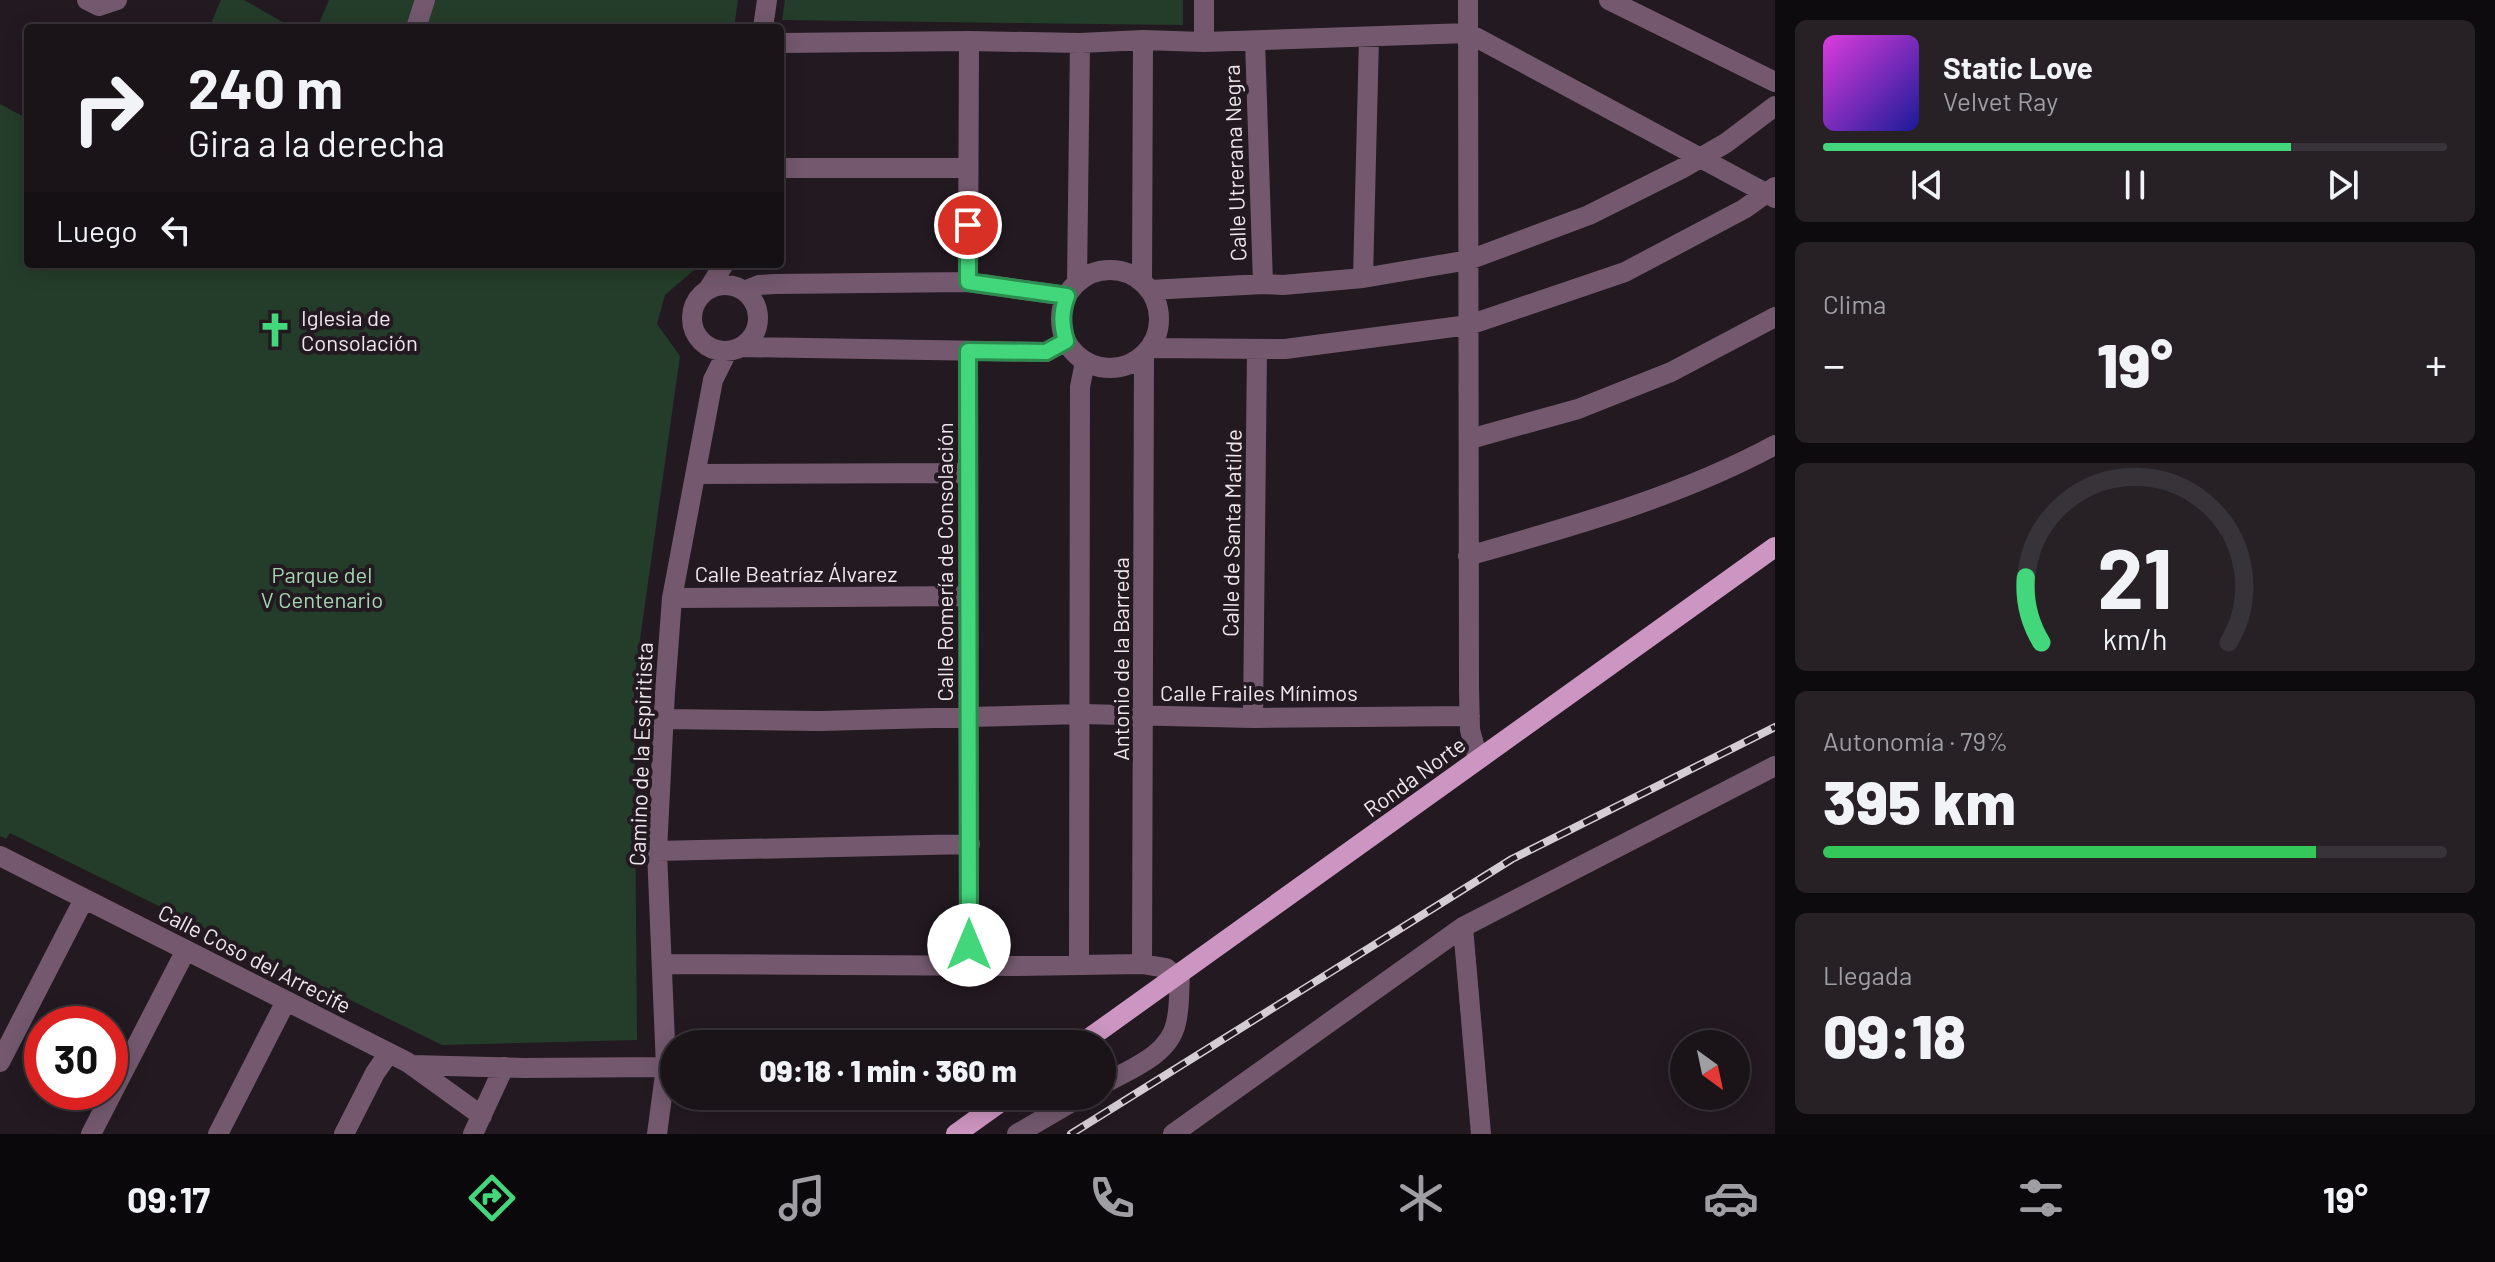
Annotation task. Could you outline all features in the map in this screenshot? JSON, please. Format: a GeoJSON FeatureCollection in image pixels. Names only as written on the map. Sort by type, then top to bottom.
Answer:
{"type":"FeatureCollection","features":[{"type":"Feature","properties":{"kind":"main road","name":"Ronda Norte"},"geometry":{"type":"LineString","coordinates":[[1100,1030],[1775,547]]}},
{"type":"Feature","properties":{"kind":"main road"},"geometry":{"type":"LineString","coordinates":[[956,1134],[989,1110]]}},
{"type":"Feature","properties":{"kind":"street"},"geometry":{"type":"LineString","coordinates":[[87,0],[99,6],[117,0]]}},
{"type":"Feature","properties":{"kind":"street"},"geometry":{"type":"LineString","coordinates":[[417,24],[425,0]]}},
{"type":"Feature","properties":{"kind":"street"},"geometry":{"type":"LineString","coordinates":[[764,24],[767,0]]}},
{"type":"Feature","properties":{"kind":"street"},"geometry":{"type":"LineString","coordinates":[[1204,0],[1204,42]]}},
{"type":"Feature","properties":{"kind":"street"},"geometry":{"type":"LineString","coordinates":[[1468,0],[1470,730],[1478,759]]}},
{"type":"Feature","properties":{"kind":"street"},"geometry":{"type":"LineString","coordinates":[[1609,0],[1775,82]]}},
{"type":"Feature","properties":{"kind":"street"},"geometry":{"type":"LineString","coordinates":[[784,43],[1204,42],[1468,33],[1698,158],[1772,193]]}},
{"type":"Feature","properties":{"kind":"street"},"geometry":{"type":"LineString","coordinates":[[1363,278],[1369,38]]}},
{"type":"Feature","properties":{"kind":"street"},"geometry":{"type":"LineString","coordinates":[[1143,40],[1146,286]]}},
{"type":"Feature","properties":{"kind":"street"},"geometry":{"type":"LineString","coordinates":[[968,282],[969,41]]}},
{"type":"Feature","properties":{"kind":"street","name":"Calle Utrerana Negra"},"geometry":{"type":"LineString","coordinates":[[1255,41],[1263,284]]}},
{"type":"Feature","properties":{"kind":"street"},"geometry":{"type":"LineString","coordinates":[[740,289],[775,284],[968,282],[1072,289],[1089,275],[1117,270],[1131,274],[1146,286],[1157,303],[1160,319],[1158,334],[1148,351],[1131,364],[1100,368],[1085,362],[1066,341],[1061,326],[1062,310],[1072,289],[1080,43]]}},
{"type":"Feature","properties":{"kind":"street"},"geometry":{"type":"LineString","coordinates":[[1146,286],[1283,285],[1363,278],[1469,260],[1589,215],[1681,169],[1726,143],[1775,106]]}},
{"type":"Feature","properties":{"kind":"street"},"geometry":{"type":"LineString","coordinates":[[784,168],[968,168]]}},
{"type":"Feature","properties":{"kind":"street"},"geometry":{"type":"LineString","coordinates":[[1148,351],[1285,349],[1469,325],[1625,272],[1772,193]]}},
{"type":"Feature","properties":{"kind":"street"},"geometry":{"type":"LineString","coordinates":[[722,268],[693,305],[691,317],[696,336],[726,349],[1046,352],[1066,341]]}},
{"type":"Feature","properties":{"kind":"street"},"geometry":{"type":"LineString","coordinates":[[733,268],[740,289]]}},
{"type":"Feature","properties":{"kind":"street"},"geometry":{"type":"LineString","coordinates":[[709,288],[724,284],[740,289],[752,299],[758,311],[758,323],[750,340],[726,349]]}},
{"type":"Feature","properties":{"kind":"street"},"geometry":{"type":"LineString","coordinates":[[1470,439],[1578,409],[1658,377],[1775,317]]}},
{"type":"Feature","properties":{"kind":"street","name":"Camino de la Espiritista"},"geometry":{"type":"LineString","coordinates":[[665,1030],[657,851],[672,598],[713,380],[726,349]]}},
{"type":"Feature","properties":{"kind":"street","name":"Calle de Santa Matilde"},"geometry":{"type":"LineString","coordinates":[[1253,718],[1257,349]]}},
{"type":"Feature","properties":{"kind":"street","name":"Calle Romería de Consolación"},"geometry":{"type":"LineString","coordinates":[[968,351],[969,965]]}},
{"type":"Feature","properties":{"kind":"street","name":"Antonio de la Barreda"},"geometry":{"type":"LineString","coordinates":[[1142,964],[1148,351]]}},
{"type":"Feature","properties":{"kind":"street"},"geometry":{"type":"LineString","coordinates":[[1079,965],[1080,387],[1085,362]]}},
{"type":"Feature","properties":{"kind":"street"},"geometry":{"type":"LineString","coordinates":[[1468,556],[1634,507],[1716,474],[1775,445]]}},
{"type":"Feature","properties":{"kind":"street"},"geometry":{"type":"LineString","coordinates":[[696,474],[968,473]]}},
{"type":"Feature","properties":{"kind":"street","name":"Calle Beatríaz Álvarez"},"geometry":{"type":"LineString","coordinates":[[672,598],[968,596]]}},
{"type":"Feature","properties":{"kind":"street","name":"Calle Frailes Mínimos"},"geometry":{"type":"LineString","coordinates":[[664,719],[820,721],[1081,714],[1253,718],[1470,716]]}},
{"type":"Feature","properties":{"kind":"street"},"geometry":{"type":"LineString","coordinates":[[1173,1134],[1463,927],[1775,766]]}},
{"type":"Feature","properties":{"kind":"street"},"geometry":{"type":"LineString","coordinates":[[657,851],[970,844]]}},
{"type":"Feature","properties":{"kind":"street","name":"Calle Coso del Arrecife"},"geometry":{"type":"LineString","coordinates":[[0,856],[412,1065],[477,1125]]}},
{"type":"Feature","properties":{"kind":"street"},"geometry":{"type":"LineString","coordinates":[[0,1062],[84,899]]}},
{"type":"Feature","properties":{"kind":"street"},"geometry":{"type":"LineString","coordinates":[[1463,927],[1481,1134]]}},
{"type":"Feature","properties":{"kind":"street"},"geometry":{"type":"LineString","coordinates":[[91,1134],[186,950]]}},
{"type":"Feature","properties":{"kind":"street"},"geometry":{"type":"LineString","coordinates":[[664,964],[1142,964],[1166,968],[1178,974],[1176,1023],[1170,1040],[1157,1054],[1116,1077]]}},
{"type":"Feature","properties":{"kind":"street"},"geometry":{"type":"LineString","coordinates":[[218,1134],[286,1001]]}},
{"type":"Feature","properties":{"kind":"street"},"geometry":{"type":"LineString","coordinates":[[344,1134],[375,1073],[389,1053]]}},
{"type":"Feature","properties":{"kind":"street"},"geometry":{"type":"LineString","coordinates":[[412,1065],[660,1067]]}},
{"type":"Feature","properties":{"kind":"street"},"geometry":{"type":"LineString","coordinates":[[477,1125],[504,1067]]}},
{"type":"Feature","properties":{"kind":"street","name":"Camino de la Espiritista"},"geometry":{"type":"LineString","coordinates":[[657,1134],[660,1110]]}},
{"type":"Feature","properties":{"kind":"street"},"geometry":{"type":"LineString","coordinates":[[1017,1134],[1058,1110]]}},
{"type":"Feature","properties":{"kind":"green space"},"geometry":{"type":"Polygon","coordinates":[[[221,0],[244,0],[286,24],[211,24],[221,0]]]}},
{"type":"Feature","properties":{"kind":"green space"},"geometry":{"type":"Polygon","coordinates":[[[329,0],[738,0],[735,24],[319,24],[329,0]]]}},
{"type":"Feature","properties":{"kind":"green space"},"geometry":{"type":"Polygon","coordinates":[[[785,0],[1183,0],[1183,25],[782,20],[785,0]]]}},
{"type":"Feature","properties":{"kind":"green space","name":"Parque del V Centenario"},"geometry":{"type":"Polygon","coordinates":[[[0,104],[24,117],[24,268],[696,268],[665,295],[657,324],[680,356],[634,682],[637,1040],[442,1045],[10,833],[6,839],[0,836],[0,104]]]}},
{"type":"Feature","properties":{"kind":"railway"},"geometry":{"type":"LineString","coordinates":[[1071,1134],[1512,859],[1775,727]]}},
{"type":"Feature","properties":{"kind":"place","name":"Iglesia de Consolación"},"geometry":{"type":"Point","coordinates":[275,330]}},
{"type":"Feature","properties":{"kind":"route"},"geometry":{"type":"LineString","coordinates":[[968,225],[968,282],[1067,296],[1061,326],[1066,341],[1046,352],[968,351],[969,945]]}}]}
